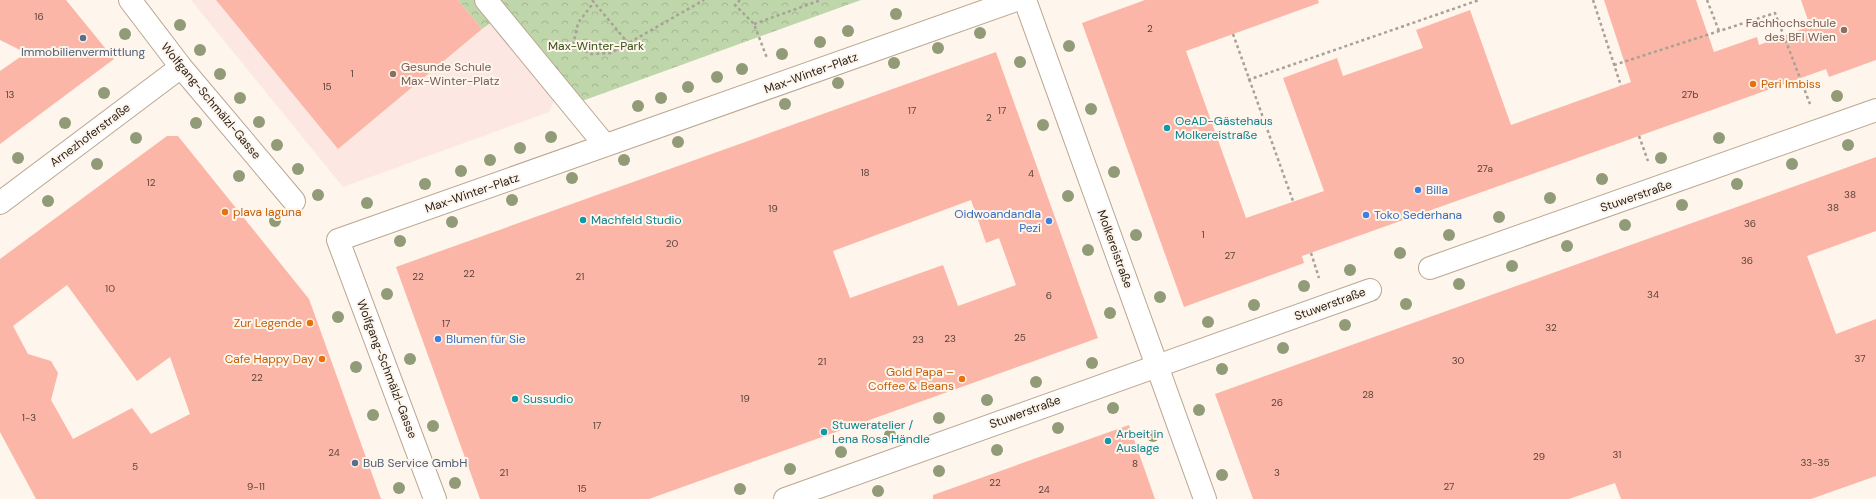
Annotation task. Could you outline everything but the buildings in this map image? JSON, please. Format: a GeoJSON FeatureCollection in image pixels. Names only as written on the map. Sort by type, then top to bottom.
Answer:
{"type":"FeatureCollection","features":[{"type":"Feature","properties":{"kind":"street","name":"Wolfgang-Schmälzl-Gasse"},"geometry":{"type":"LineString","coordinates":[[130,0],[181,67],[294,201]]}},
{"type":"Feature","properties":{"kind":"street"},"geometry":{"type":"LineString","coordinates":[[486,0],[606,145]]}},
{"type":"Feature","properties":{"kind":"street","name":"Max-Winter-Platz"},"geometry":{"type":"LineString","coordinates":[[338,240],[1016,0]]}},
{"type":"Feature","properties":{"kind":"street","name":"Molkereistraße"},"geometry":{"type":"LineString","coordinates":[[1025,0],[1205,499]]}},
{"type":"Feature","properties":{"kind":"street","name":"Arnezhoferstraße"},"geometry":{"type":"LineString","coordinates":[[0,203],[181,67]]}},
{"type":"Feature","properties":{"kind":"street","name":"Stuwerstraße"},"geometry":{"type":"LineString","coordinates":[[1430,268],[1876,110]]}},
{"type":"Feature","properties":{"kind":"street","name":"Wolfgang-Schmälzl-Gasse"},"geometry":{"type":"LineString","coordinates":[[338,240],[435,499]]}},
{"type":"Feature","properties":{"kind":"street","name":"Stuwerstraße"},"geometry":{"type":"LineString","coordinates":[[785,499],[1370,290]]}},
{"type":"Feature","properties":{"kind":"path"},"geometry":{"type":"LineString","coordinates":[[573,45],[590,54],[611,53],[704,0]]}},
{"type":"Feature","properties":{"kind":"path"},"geometry":{"type":"LineString","coordinates":[[740,0],[735,5],[754,24],[777,85]]}},
{"type":"Feature","properties":{"kind":"path"},"geometry":{"type":"LineString","coordinates":[[754,24],[821,0]]}},
{"type":"Feature","properties":{"kind":"path"},"geometry":{"type":"LineString","coordinates":[[1248,80],[1479,0]]}},
{"type":"Feature","properties":{"kind":"path"},"geometry":{"type":"LineString","coordinates":[[1593,0],[1621,86]]}},
{"type":"Feature","properties":{"kind":"path"},"geometry":{"type":"LineString","coordinates":[[1707,0],[1719,31]]}},
{"type":"Feature","properties":{"kind":"path"},"geometry":{"type":"LineString","coordinates":[[544,71],[573,45],[578,23],[593,1],[628,44]]}},
{"type":"Feature","properties":{"kind":"path"},"geometry":{"type":"LineString","coordinates":[[1614,65],[1775,13],[1820,130]]}},
{"type":"Feature","properties":{"kind":"path"},"geometry":{"type":"LineString","coordinates":[[1233,34],[1248,80],[1293,202]]}},
{"type":"Feature","properties":{"kind":"shaded area","name":"Gesunde Schule Max-Winter-Platz"},"geometry":{"type":"Polygon","coordinates":[[[191,0],[458,0],[482,29],[492,22],[555,99],[549,112],[343,187],[191,0]]]}},
{"type":"Feature","properties":{"kind":"green space","name":"Max-Winter-Park"},"geometry":{"type":"Polygon","coordinates":[[[458,0],[861,0],[582,101],[492,22],[482,29],[458,0]]]}},
{"type":"Feature","properties":{"kind":"place","name":"Fachhochschule des BFI Wien"},"geometry":{"type":"Point","coordinates":[1844,30]}},
{"type":"Feature","properties":{"kind":"place","name":"Immobilienvermittlung"},"geometry":{"type":"Point","coordinates":[83,38]}},
{"type":"Feature","properties":{"kind":"place","name":"Gesunde Schule Max-Winter-Platz"},"geometry":{"type":"Point","coordinates":[393,74]}},
{"type":"Feature","properties":{"kind":"place","name":"Peri Imbiss"},"geometry":{"type":"Point","coordinates":[1753,84]}},
{"type":"Feature","properties":{"kind":"place","name":"OeAD-Gästehaus Molkereistraße"},"geometry":{"type":"Point","coordinates":[1167,128]}},
{"type":"Feature","properties":{"kind":"place","name":"Billa"},"geometry":{"type":"Point","coordinates":[1418,190]}},
{"type":"Feature","properties":{"kind":"place","name":"plava laguna"},"geometry":{"type":"Point","coordinates":[225,212]}},
{"type":"Feature","properties":{"kind":"place","name":"Toko Sederhana"},"geometry":{"type":"Point","coordinates":[1366,215]}},
{"type":"Feature","properties":{"kind":"place","name":"Machfeld Studio"},"geometry":{"type":"Point","coordinates":[583,220]}},
{"type":"Feature","properties":{"kind":"place","name":"Oidwoandandla Pezi"},"geometry":{"type":"Point","coordinates":[1049,221]}},
{"type":"Feature","properties":{"kind":"place","name":"Zur Legende"},"geometry":{"type":"Point","coordinates":[310,323]}},
{"type":"Feature","properties":{"kind":"place","name":"Blumen für Sie"},"geometry":{"type":"Point","coordinates":[438,339]}},
{"type":"Feature","properties":{"kind":"place","name":"Cafe Happy Day"},"geometry":{"type":"Point","coordinates":[322,359]}},
{"type":"Feature","properties":{"kind":"place","name":"Gold Papa – Coffee & Beans"},"geometry":{"type":"Point","coordinates":[962,379]}},
{"type":"Feature","properties":{"kind":"place","name":"Sussudio"},"geometry":{"type":"Point","coordinates":[515,399]}},
{"type":"Feature","properties":{"kind":"place","name":"Stuweratelier / Lena Rosa Händle"},"geometry":{"type":"Point","coordinates":[824,432]}},
{"type":"Feature","properties":{"kind":"place","name":"Arbeit in Auslage"},"geometry":{"type":"Point","coordinates":[1108,441]}},
{"type":"Feature","properties":{"kind":"place","name":"BuB Service GmbH"},"geometry":{"type":"Point","coordinates":[355,463]}}]}
